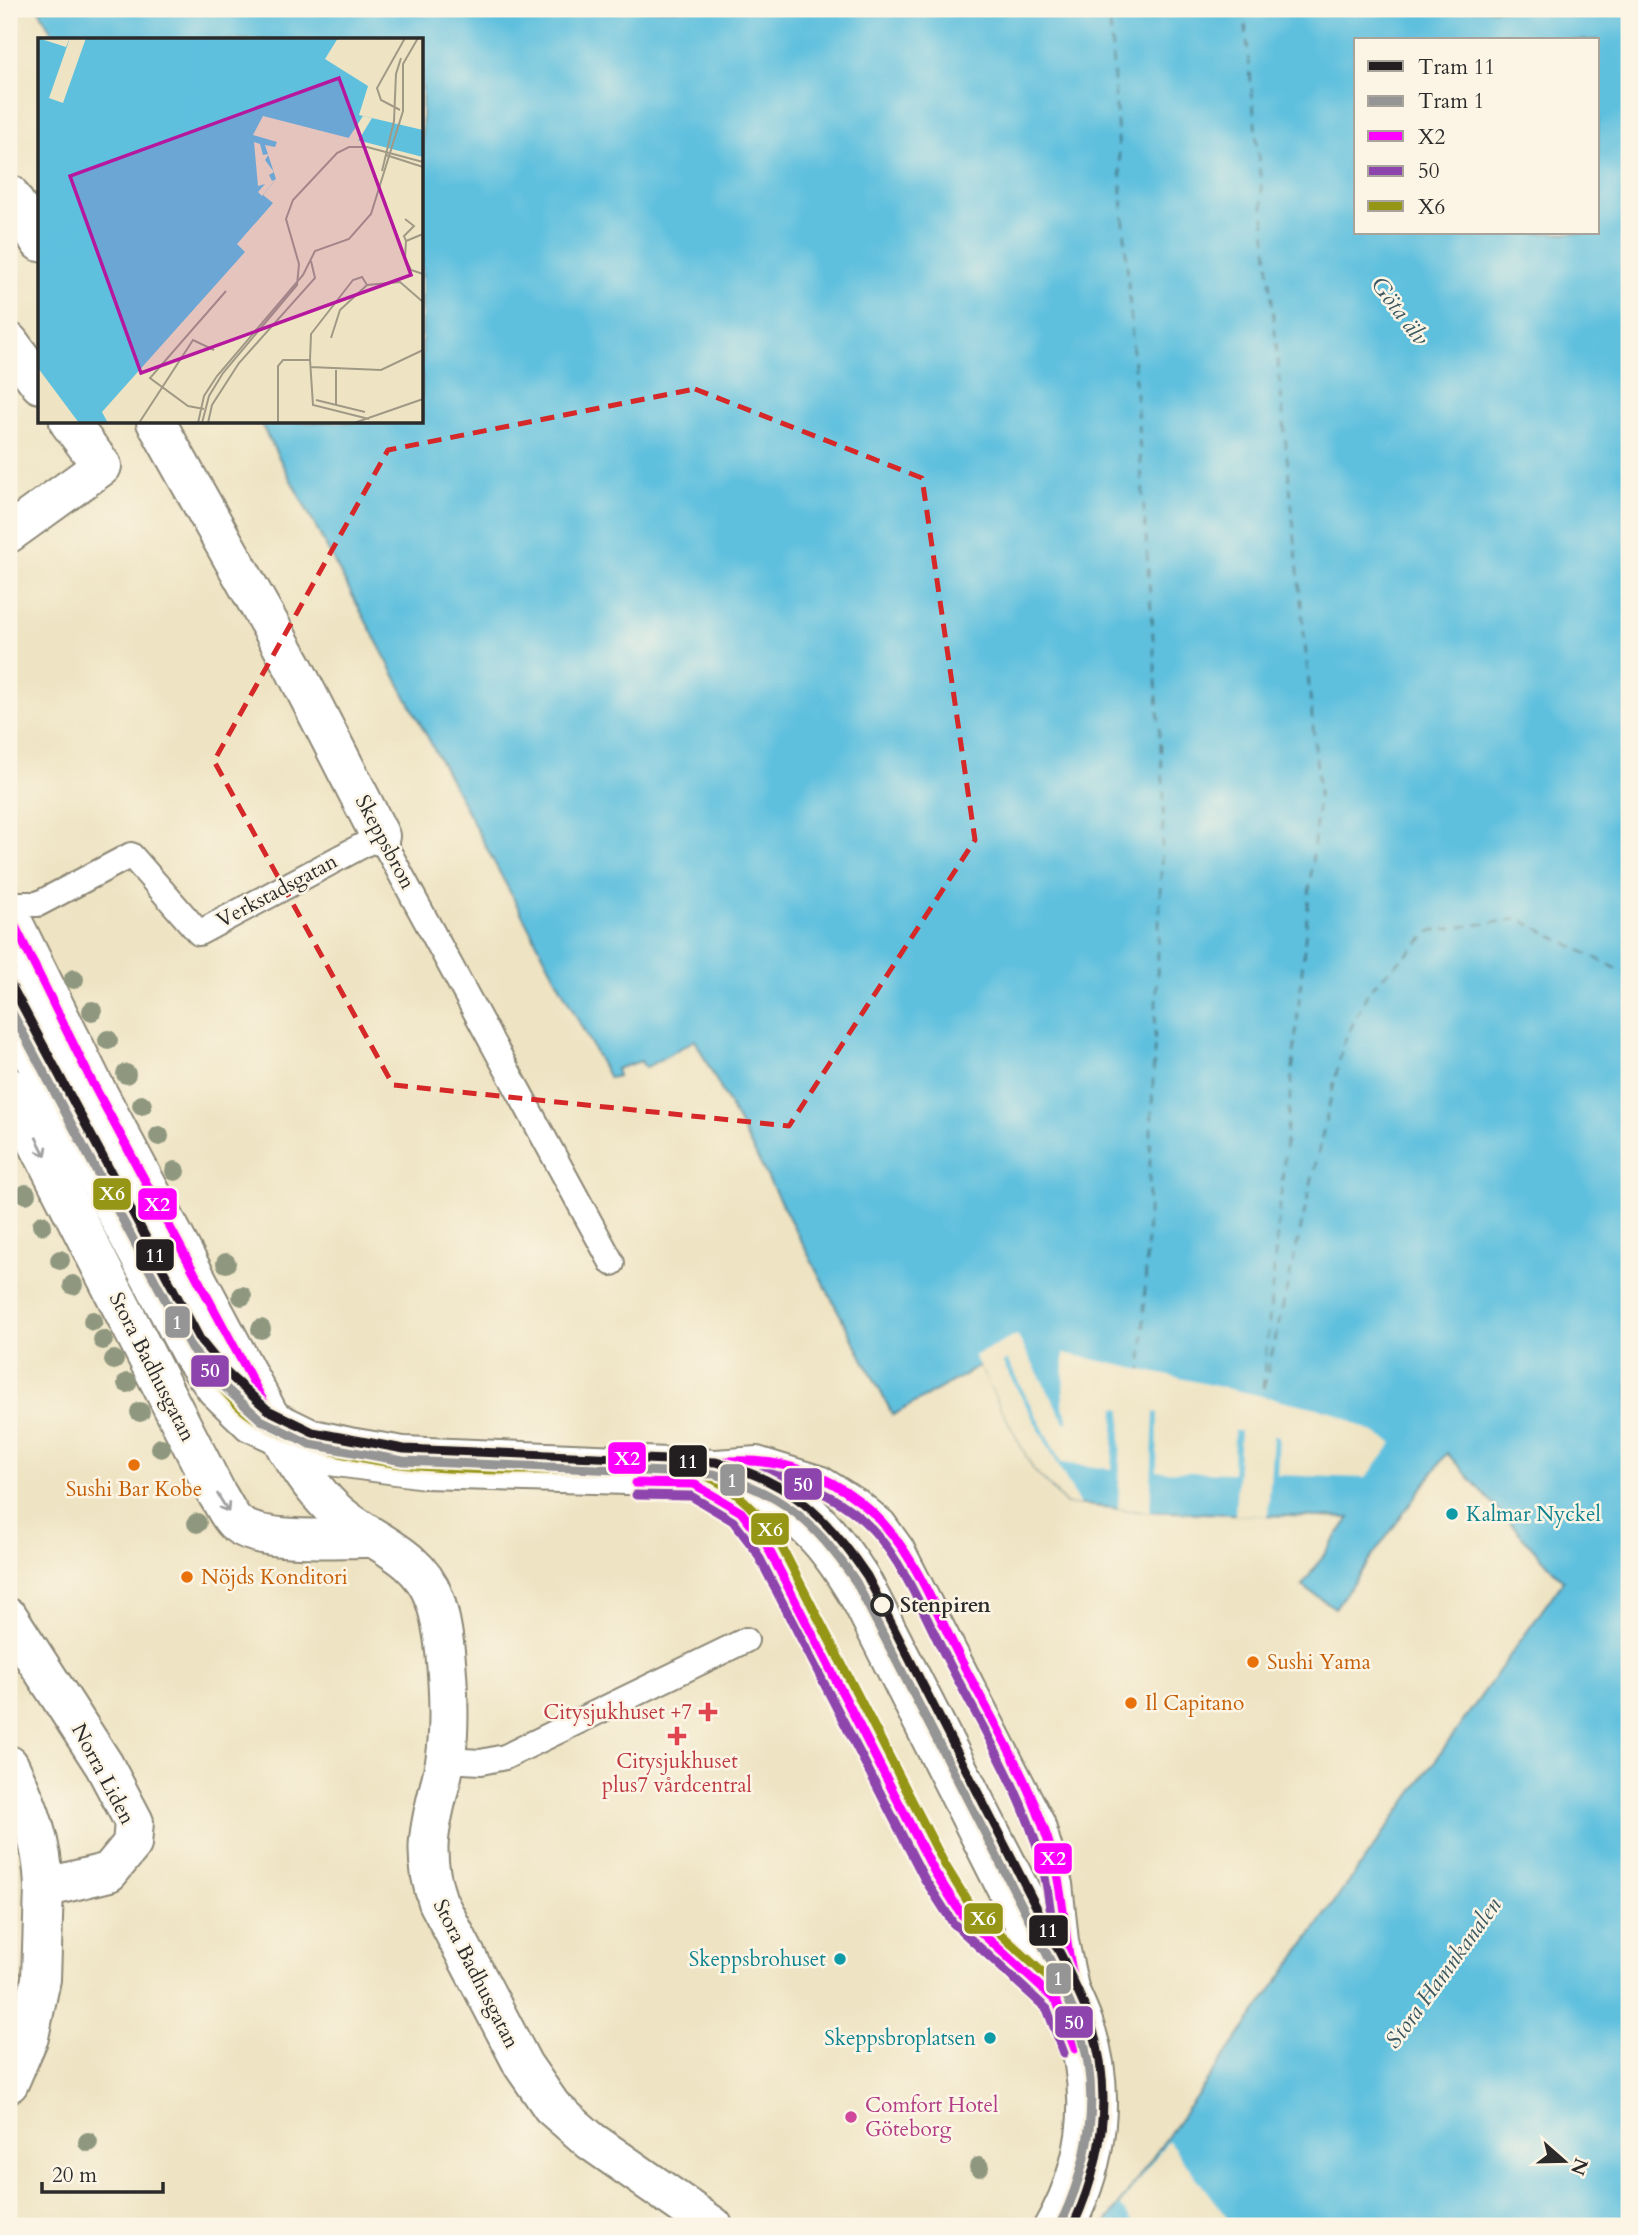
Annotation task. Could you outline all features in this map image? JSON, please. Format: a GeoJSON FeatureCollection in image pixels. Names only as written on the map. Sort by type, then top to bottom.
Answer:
{"type":"FeatureCollection","features":[{"type":"Feature","properties":{"kind":"street"},"geometry":{"type":"LineString","coordinates":[[9,194],[38,239]]}},
{"type":"Feature","properties":{"kind":"street"},"geometry":{"type":"LineString","coordinates":[[9,232],[38,268]]}},
{"type":"Feature","properties":{"kind":"street"},"geometry":{"type":"LineString","coordinates":[[9,342],[38,381]]}},
{"type":"Feature","properties":{"kind":"street"},"geometry":{"type":"LineString","coordinates":[[9,533],[102,467],[70,424]]}},
{"type":"Feature","properties":{"kind":"street","name":"Skeppsbron"},"geometry":{"type":"LineString","coordinates":[[157,424],[293,666],[380,836]]}},
{"type":"Feature","properties":{"kind":"street","name":"Stora Badhusgatan"},"geometry":{"type":"LineString","coordinates":[[9,914],[92,1082],[287,1448],[307,1478],[338,1514],[371,1538],[390,1547],[415,1567],[433,1597],[449,1708],[445,1760],[426,1852],[430,1879],[438,1902],[523,2065],[552,2107],[591,2141],[713,2226]]}},
{"type":"Feature","properties":{"kind":"street","name":"Stora Badhusgatan"},"geometry":{"type":"LineString","coordinates":[[9,1087],[217,1494],[235,1521],[245,1528],[290,1538],[371,1538]]}},
{"type":"Feature","properties":{"kind":"street","name":"Norra Liden"},"geometry":{"type":"LineString","coordinates":[[9,1618],[104,1765],[134,1822],[132,1844],[109,1872],[44,1888]]}},
{"type":"Feature","properties":{"kind":"street"},"geometry":{"type":"LineString","coordinates":[[9,1765],[30,1809],[43,1858],[44,1888],[41,1979],[29,2037],[9,2083]]}},
{"type":"Feature","properties":{"kind":"lane","name":"Verkstadsgatan"},"geometry":{"type":"LineString","coordinates":[[9,904],[38,904],[131,855],[198,933],[380,836]]}},
{"type":"Feature","properties":{"kind":"lane","name":"Skeppsbron"},"geometry":{"type":"LineString","coordinates":[[380,836],[612,1264]]}},
{"type":"Feature","properties":{"kind":"lane"},"geometry":{"type":"LineString","coordinates":[[9,981],[201,1341],[228,1374],[268,1410],[313,1432],[394,1448],[716,1462],[757,1459],[822,1479],[859,1502],[883,1522],[901,1547],[1042,1822],[1060,1884],[1066,1941],[1067,1997],[1080,2071],[1081,2118],[1066,2185],[1046,2226]]}},
{"type":"Feature","properties":{"kind":"lane"},"geometry":{"type":"LineString","coordinates":[[9,1026],[185,1357],[228,1412],[247,1428],[322,1462],[383,1473],[694,1485],[751,1498],[798,1526],[823,1551],[862,1617],[1067,1997]]}},
{"type":"Feature","properties":{"kind":"lane"},"geometry":{"type":"LineString","coordinates":[[716,1462],[746,1469],[793,1491],[844,1540],[867,1576],[1067,1997]]}},
{"type":"Feature","properties":{"kind":"lane"},"geometry":{"type":"LineString","coordinates":[[694,1485],[741,1512],[766,1544],[934,1871],[962,1915],[1067,1997],[1090,2020],[1101,2058],[1104,2126],[1094,2175],[1073,2226]]}},
{"type":"Feature","properties":{"kind":"lane"},"geometry":{"type":"LineString","coordinates":[[445,1760],[481,1762],[505,1757],[746,1640]]}},
{"type":"Feature","properties":{"kind":"highlighted area"},"geometry":{"type":"Polygon","coordinates":[[[695,389],[922,478],[975,840],[789,1126],[393,1085],[214,761],[388,450],[695,389]]]}},
{"type":"Feature","properties":{"kind":"water"},"geometry":{"type":"Polygon","coordinates":[[[39,9],[1629,9],[1629,2226],[1104,2226],[1563,1581],[1447,1453],[1335,1608],[1302,1586],[1350,1518],[1140,1511],[1066,1503],[1033,1468],[980,1366],[893,1415],[695,1040],[645,1068],[641,1061],[616,1069],[618,1076],[609,1078],[261,424],[424,424],[424,38],[55,38],[39,9]]]}},
{"type":"Feature","properties":{"kind":"pier"},"geometry":{"type":"Polygon","coordinates":[[[1017,1335],[1065,1423],[1069,1421],[1063,1407],[1064,1353],[1331,1411],[1393,1443],[1366,1478],[1277,1475],[1279,1436],[1273,1435],[1268,1516],[1235,1515],[1240,1431],[1234,1431],[1233,1473],[1157,1471],[1158,1413],[1154,1412],[1150,1512],[1118,1509],[1122,1409],[1115,1408],[1112,1469],[1061,1463],[1007,1360],[1003,1363],[1080,1505],[1066,1503],[1033,1468],[974,1356],[1017,1335]]]}},
{"type":"Feature","properties":{"kind":"pier"},"geometry":{"type":"Polygon","coordinates":[[[1168,2140],[1233,2226],[1137,2226],[1120,2206],[1168,2140]]]}},
{"type":"Feature","properties":{"kind":"ferry route"},"geometry":{"type":"LineString","coordinates":[[1109,9],[1164,795],[1142,1369]]}},
{"type":"Feature","properties":{"kind":"ferry route"},"geometry":{"type":"LineString","coordinates":[[1244,9],[1319,789],[1262,1395]]}},
{"type":"Feature","properties":{"kind":"ferry route"},"geometry":{"type":"LineString","coordinates":[[1264,1388],[1343,1045],[1369,990],[1431,931],[1519,919],[1629,975]]}},
{"type":"Feature","properties":{"kind":"tram line","name":"11"},"geometry":{"type":"LineString","coordinates":[[9,981],[201,1341],[228,1374],[268,1410],[313,1432],[404,1449],[716,1462],[742,1470],[785,1490],[803,1503],[836,1535],[867,1576],[1064,1961],[1090,2021],[1102,2073],[1102,2125],[1092,2176],[1073,2226]]}},
{"type":"Feature","properties":{"kind":"tram line","name":"1"},"geometry":{"type":"LineString","coordinates":[[9,1007],[191,1348],[219,1382],[261,1420],[310,1444],[403,1461],[714,1474],[779,1501],[796,1513],[827,1543],[856,1582],[1053,1966],[1079,2026],[1090,2076],[1090,2125],[1080,2173],[1062,2221]]}},
{"type":"Feature","properties":{"kind":"transit line","name":"X2"},"geometry":{"type":"LineString","coordinates":[[9,914],[92,1082],[268,1410],[313,1432],[394,1448],[716,1462],[759,1461],[779,1464],[818,1476],[837,1486],[872,1512],[887,1528],[923,1582],[1012,1756],[1035,1806],[1053,1857],[1073,1976],[1100,2067],[1104,2099],[1100,2148],[1086,2196],[1073,2226]]}},
{"type":"Feature","properties":{"kind":"transit line","name":"50"},"geometry":{"type":"LineString","coordinates":[[9,1007],[191,1348],[219,1382],[261,1420],[310,1444],[403,1461],[772,1474],[827,1495],[851,1510],[873,1530],[906,1577],[1000,1760],[1023,1809],[1041,1860],[1061,1981],[1089,2071],[1092,2103],[1087,2149],[1062,2221]]}},
{"type":"Feature","properties":{"kind":"transit line","name":"X6"},"geometry":{"type":"LineString","coordinates":[[20,1020],[195,1351],[215,1379],[245,1412],[292,1438],[334,1452],[379,1461],[472,1469],[657,1468],[694,1472],[727,1487],[746,1502],[762,1520],[777,1538],[945,1865],[971,1907],[1067,1995],[1087,2046],[1093,2093],[1089,2142],[1078,2189],[1060,2226]]}},
{"type":"Feature","properties":{"kind":"transit line","name":"X2"},"geometry":{"type":"LineString","coordinates":[[636,1483],[694,1484],[741,1512],[766,1544],[934,1871],[962,1915],[1057,2002],[1075,2049]]}},
{"type":"Feature","properties":{"kind":"transit line","name":"50"},"geometry":{"type":"LineString","coordinates":[[636,1495],[691,1496],[733,1521],[756,1551],[924,1878],[953,1923],[1047,2009],[1064,2053]]}},
{"type":"Feature","properties":{"kind":"place","name":"Sushi Bar Kobe"},"geometry":{"type":"Point","coordinates":[134,1465]}},
{"type":"Feature","properties":{"kind":"place","name":"Kalmar Nyckel"},"geometry":{"type":"Point","coordinates":[1452,1514]}},
{"type":"Feature","properties":{"kind":"place","name":"Nöjds Konditori"},"geometry":{"type":"Point","coordinates":[187,1577]}},
{"type":"Feature","properties":{"kind":"place","name":"Stenpiren"},"geometry":{"type":"Point","coordinates":[882,1605]}},
{"type":"Feature","properties":{"kind":"place","name":"Sushi Yama"},"geometry":{"type":"Point","coordinates":[1253,1662]}},
{"type":"Feature","properties":{"kind":"place","name":"Il Capitano"},"geometry":{"type":"Point","coordinates":[1131,1703]}},
{"type":"Feature","properties":{"kind":"place","name":"Citysjukhuset +7"},"geometry":{"type":"Point","coordinates":[708,1712]}},
{"type":"Feature","properties":{"kind":"place","name":"Citysjukhuset plus7 vårdcentral"},"geometry":{"type":"Point","coordinates":[677,1736]}},
{"type":"Feature","properties":{"kind":"place","name":"Skeppsbrohuset"},"geometry":{"type":"Point","coordinates":[840,1959]}},
{"type":"Feature","properties":{"kind":"place","name":"Skeppsbroplatsen"},"geometry":{"type":"Point","coordinates":[990,2038]}},
{"type":"Feature","properties":{"kind":"place","name":"Comfort Hotel Göteborg"},"geometry":{"type":"Point","coordinates":[851,2117]}},
{"type":"Feature","properties":{"kind":"water label","name":"Göta älv"},"geometry":{"type":"Point","coordinates":[1400,311]}},
{"type":"Feature","properties":{"kind":"water label","name":"Stora Hamnkanalen"},"geometry":{"type":"Point","coordinates":[1443,1973]}}]}
